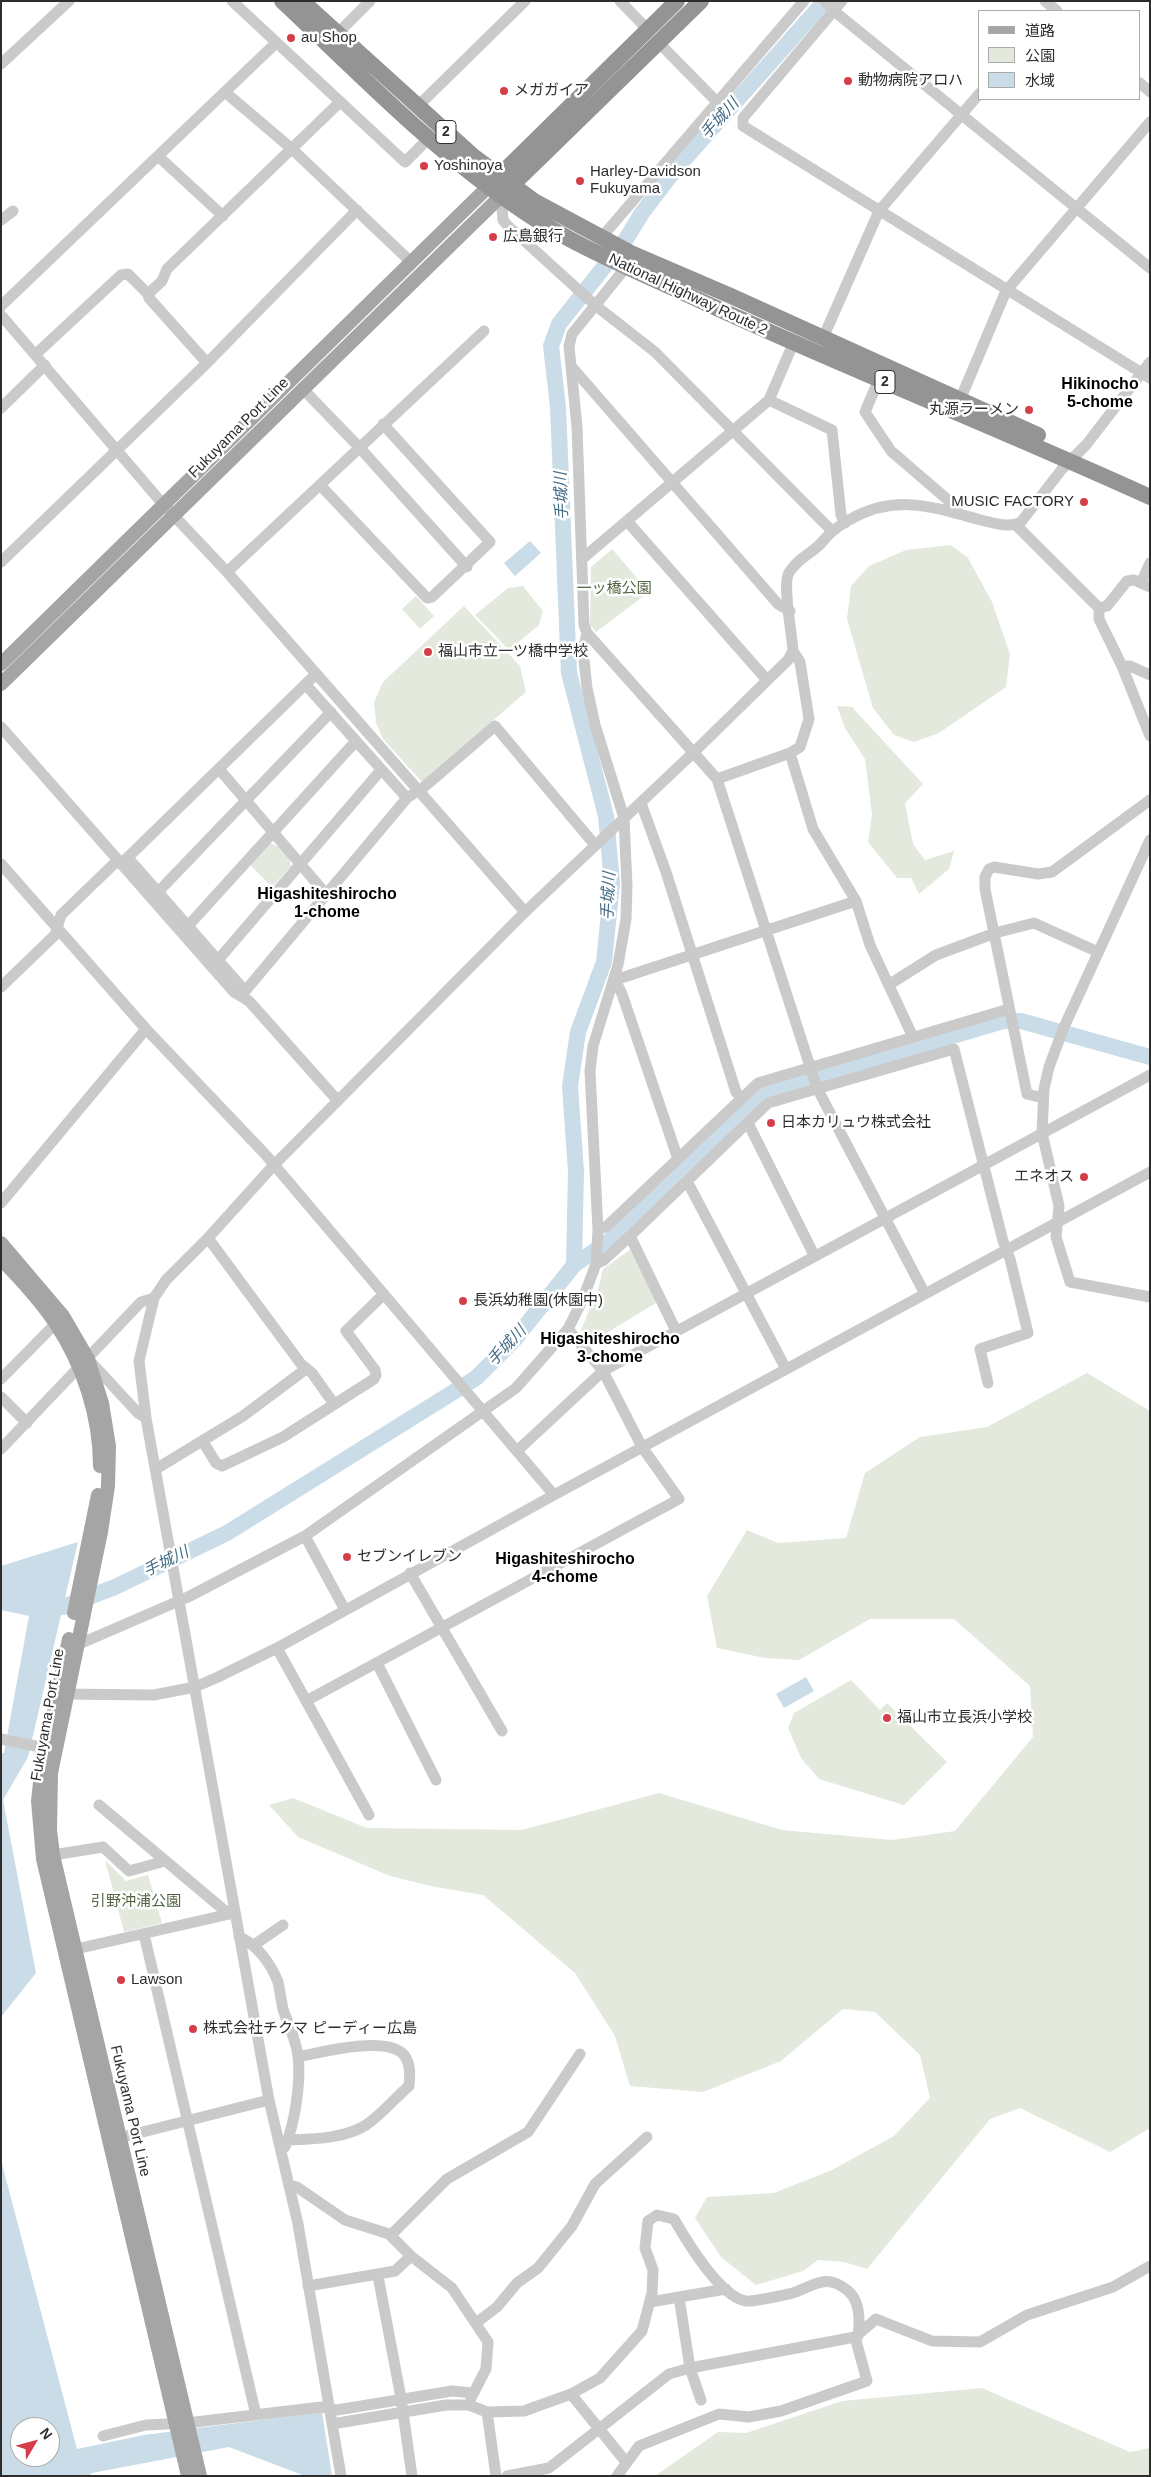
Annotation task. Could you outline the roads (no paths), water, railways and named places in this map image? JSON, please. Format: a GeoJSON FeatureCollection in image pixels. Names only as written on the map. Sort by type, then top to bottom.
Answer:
{"type":"FeatureCollection","features":[{"type":"Feature","properties":{"kind":"highway","name":"National Highway Route 2"},"geometry":{"type":"LineString","coordinates":[[282,1],[463,168],[500,185],[602,244],[626,261],[793,344],[1074,457],[1150,485]]}},
{"type":"Feature","properties":{"kind":"highway","name":"National Highway Route 2"},"geometry":{"type":"LineString","coordinates":[[302,1],[474,156],[500,185]]}},
{"type":"Feature","properties":{"kind":"highway"},"geometry":{"type":"LineString","coordinates":[[500,185],[677,1]]}},
{"type":"Feature","properties":{"kind":"highway"},"geometry":{"type":"LineString","coordinates":[[500,185],[659,43],[701,1]]}},
{"type":"Feature","properties":{"kind":"highway","name":"National Highway Route 2"},"geometry":{"type":"LineString","coordinates":[[626,261],[731,296],[960,400],[1150,497]]}},
{"type":"Feature","properties":{"kind":"main road","name":"Fukuyama Port Line"},"geometry":{"type":"LineString","coordinates":[[1,664],[162,503],[412,263],[500,185]]}},
{"type":"Feature","properties":{"kind":"main road","name":"Fukuyama Port Line"},"geometry":{"type":"LineString","coordinates":[[1,684],[174,516],[302,388],[500,185]]}},
{"type":"Feature","properties":{"kind":"main road","name":"Fukuyama Port Line"},"geometry":{"type":"LineString","coordinates":[[1,1243],[60,1320],[84,1364],[102,1403],[109,1446],[108,1486],[95,1534],[62,1694],[52,1774],[50,1830],[53,1855],[119,2138],[182,2425]]}},
{"type":"Feature","properties":{"kind":"main road","name":"Fukuyama Port Line"},"geometry":{"type":"LineString","coordinates":[[1,1259],[60,1320]]}},
{"type":"Feature","properties":{"kind":"main road","name":"Fukuyama Port Line"},"geometry":{"type":"LineString","coordinates":[[62,1694],[40,1747],[38,1801],[43,1859],[182,2425]]}},
{"type":"Feature","properties":{"kind":"main road"},"geometry":{"type":"LineString","coordinates":[[182,2425],[190,2460],[200,2476]]}},
{"type":"Feature","properties":{"kind":"main road"},"geometry":{"type":"LineString","coordinates":[[188,2476],[190,2460]]}},
{"type":"Feature","properties":{"kind":"street"},"geometry":{"type":"LineString","coordinates":[[1,64],[69,1]]}},
{"type":"Feature","properties":{"kind":"street"},"geometry":{"type":"LineString","coordinates":[[232,1],[405,162],[429,138]]}},
{"type":"Feature","properties":{"kind":"street"},"geometry":{"type":"LineString","coordinates":[[337,34],[370,1]]}},
{"type":"Feature","properties":{"kind":"street"},"geometry":{"type":"LineString","coordinates":[[417,106],[525,1]]}},
{"type":"Feature","properties":{"kind":"street"},"geometry":{"type":"LineString","coordinates":[[620,1],[648,30]]}},
{"type":"Feature","properties":{"kind":"street"},"geometry":{"type":"LineString","coordinates":[[602,244],[804,1]]}},
{"type":"Feature","properties":{"kind":"street"},"geometry":{"type":"LineString","coordinates":[[842,1],[830,7],[743,118],[743,126],[1145,376]]}},
{"type":"Feature","properties":{"kind":"street"},"geometry":{"type":"LineString","coordinates":[[830,7],[1150,268]]}},
{"type":"Feature","properties":{"kind":"street"},"geometry":{"type":"LineString","coordinates":[[1,306],[276,43]]}},
{"type":"Feature","properties":{"kind":"street"},"geometry":{"type":"LineString","coordinates":[[659,43],[718,103]]}},
{"type":"Feature","properties":{"kind":"street"},"geometry":{"type":"LineString","coordinates":[[225,92],[292,149],[412,263]]}},
{"type":"Feature","properties":{"kind":"street"},"geometry":{"type":"LineString","coordinates":[[824,338],[879,211],[978,95]]}},
{"type":"Feature","properties":{"kind":"street"},"geometry":{"type":"LineString","coordinates":[[148,294],[162,281],[167,269],[340,102]]}},
{"type":"Feature","properties":{"kind":"street"},"geometry":{"type":"LineString","coordinates":[[960,400],[1006,291],[1150,122]]}},
{"type":"Feature","properties":{"kind":"street"},"geometry":{"type":"LineString","coordinates":[[158,156],[223,216]]}},
{"type":"Feature","properties":{"kind":"street"},"geometry":{"type":"LineString","coordinates":[[500,185],[502,220],[574,287],[655,352],[732,432],[832,530]]}},
{"type":"Feature","properties":{"kind":"street"},"geometry":{"type":"LineString","coordinates":[[1,562],[207,362],[357,210]]}},
{"type":"Feature","properties":{"kind":"street"},"geometry":{"type":"LineString","coordinates":[[1,220],[13,211]]}},
{"type":"Feature","properties":{"kind":"street"},"geometry":{"type":"LineString","coordinates":[[626,261],[593,303],[572,334],[569,346],[577,427],[584,625],[587,634],[717,779],[817,1086],[925,1294]]}},
{"type":"Feature","properties":{"kind":"street"},"geometry":{"type":"LineString","coordinates":[[36,354],[121,275],[128,274],[148,294],[149,298],[207,362]]}},
{"type":"Feature","properties":{"kind":"street"},"geometry":{"type":"LineString","coordinates":[[1,315],[118,448],[162,503],[227,572],[525,912]]}},
{"type":"Feature","properties":{"kind":"street"},"geometry":{"type":"LineString","coordinates":[[227,572],[484,331]]}},
{"type":"Feature","properties":{"kind":"street"},"geometry":{"type":"LineString","coordinates":[[582,559],[769,400],[793,344]]}},
{"type":"Feature","properties":{"kind":"street"},"geometry":{"type":"LineString","coordinates":[[1016,525],[1028,516],[1074,457],[1145,376],[1150,362]]}},
{"type":"Feature","properties":{"kind":"street"},"geometry":{"type":"LineString","coordinates":[[1,408],[45,365]]}},
{"type":"Feature","properties":{"kind":"street"},"geometry":{"type":"LineString","coordinates":[[571,366],[674,482],[778,604],[790,611]]}},
{"type":"Feature","properties":{"kind":"street"},"geometry":{"type":"LineString","coordinates":[[879,379],[865,412],[891,451],[948,500],[959,514]]}},
{"type":"Feature","properties":{"kind":"street"},"geometry":{"type":"LineString","coordinates":[[302,388],[359,447],[467,567]]}},
{"type":"Feature","properties":{"kind":"street"},"geometry":{"type":"LineString","coordinates":[[769,400],[832,430],[841,515],[845,523]]}},
{"type":"Feature","properties":{"kind":"street"},"geometry":{"type":"LineString","coordinates":[[320,485],[427,598],[432,597],[467,567],[490,542],[383,424]]}},
{"type":"Feature","properties":{"kind":"street"},"geometry":{"type":"LineString","coordinates":[[717,779],[790,753],[800,747],[809,719],[800,662],[793,651],[788,575],[797,563],[821,543],[832,530],[864,512],[899,503],[959,514],[994,523],[1016,525],[1099,608],[1099,619],[1122,666],[1150,736]]}},
{"type":"Feature","properties":{"kind":"street"},"geometry":{"type":"LineString","coordinates":[[627,521],[767,680]]}},
{"type":"Feature","properties":{"kind":"street"},"geometry":{"type":"LineString","coordinates":[[1099,608],[1107,606],[1127,581],[1145,585],[1150,563]]}},
{"type":"Feature","properties":{"kind":"street"},"geometry":{"type":"LineString","coordinates":[[74,1642],[249,1567],[305,1536],[516,1388],[568,1330],[582,1301],[596,1263],[598,1234],[590,1071],[593,1046],[615,980],[626,911],[622,820],[595,725],[587,688],[583,651],[587,634]]}},
{"type":"Feature","properties":{"kind":"street"},"geometry":{"type":"LineString","coordinates":[[341,2476],[298,2224],[269,2100],[146,1418],[139,1361],[154,1298],[166,1280],[208,1238],[273,1166],[525,912],[693,753],[788,660],[793,651]]}},
{"type":"Feature","properties":{"kind":"street"},"geometry":{"type":"LineString","coordinates":[[1122,666],[1130,666],[1150,675]]}},
{"type":"Feature","properties":{"kind":"street"},"geometry":{"type":"LineString","coordinates":[[1,987],[54,935],[61,916],[219,769],[316,674]]}},
{"type":"Feature","properties":{"kind":"street"},"geometry":{"type":"LineString","coordinates":[[306,685],[407,798]]}},
{"type":"Feature","properties":{"kind":"street"},"geometry":{"type":"LineString","coordinates":[[158,892],[331,712]]}},
{"type":"Feature","properties":{"kind":"street"},"geometry":{"type":"LineString","coordinates":[[243,994],[407,798],[495,726],[597,844]]}},
{"type":"Feature","properties":{"kind":"street"},"geometry":{"type":"LineString","coordinates":[[1,727],[122,861],[234,992],[243,994]]}},
{"type":"Feature","properties":{"kind":"street"},"geometry":{"type":"LineString","coordinates":[[188,926],[356,741]]}},
{"type":"Feature","properties":{"kind":"street"},"geometry":{"type":"LineString","coordinates":[[790,753],[814,829],[856,901],[870,945],[913,1036]]}},
{"type":"Feature","properties":{"kind":"street"},"geometry":{"type":"LineString","coordinates":[[219,769],[326,894]]}},
{"type":"Feature","properties":{"kind":"street"},"geometry":{"type":"LineString","coordinates":[[218,960],[381,770]]}},
{"type":"Feature","properties":{"kind":"street"},"geometry":{"type":"LineString","coordinates":[[1043,1098],[1027,1094],[985,889],[985,877],[989,869],[1015,869],[1038,874],[1052,872],[1150,800]]}},
{"type":"Feature","properties":{"kind":"street"},"geometry":{"type":"LineString","coordinates":[[641,802],[736,1092],[741,1098]]}},
{"type":"Feature","properties":{"kind":"street"},"geometry":{"type":"LineString","coordinates":[[1149,846],[1064,1027],[1049,1067],[1043,1098],[1042,1132],[1059,1206],[1056,1236],[1070,1282],[1150,1297]]}},
{"type":"Feature","properties":{"kind":"street"},"geometry":{"type":"LineString","coordinates":[[122,861],[158,892],[218,960],[249,1001],[338,1101]]}},
{"type":"Feature","properties":{"kind":"street"},"geometry":{"type":"LineString","coordinates":[[1,864],[146,1029],[265,1154],[273,1166],[446,1366],[554,1495]]}},
{"type":"Feature","properties":{"kind":"street"},"geometry":{"type":"LineString","coordinates":[[615,980],[856,901]]}},
{"type":"Feature","properties":{"kind":"street"},"geometry":{"type":"LineString","coordinates":[[890,984],[936,955],[995,933],[1034,923],[1098,952]]}},
{"type":"Feature","properties":{"kind":"street"},"geometry":{"type":"LineString","coordinates":[[615,980],[622,994],[678,1159]]}},
{"type":"Feature","properties":{"kind":"street"},"geometry":{"type":"LineString","coordinates":[[598,1234],[758,1083],[913,1036],[1010,1015]]}},
{"type":"Feature","properties":{"kind":"street"},"geometry":{"type":"LineString","coordinates":[[1,1203],[146,1029]]}},
{"type":"Feature","properties":{"kind":"street"},"geometry":{"type":"LineString","coordinates":[[596,1263],[604,1260],[630,1236],[768,1103],[817,1086],[954,1049],[1028,1333],[980,1349],[988,1383]]}},
{"type":"Feature","properties":{"kind":"street"},"geometry":{"type":"LineString","coordinates":[[517,1451],[603,1371],[814,1255],[1150,1075]]}},
{"type":"Feature","properties":{"kind":"street"},"geometry":{"type":"LineString","coordinates":[[748,1123],[814,1255]]}},
{"type":"Feature","properties":{"kind":"street"},"geometry":{"type":"LineString","coordinates":[[62,1694],[154,1695],[195,1686],[277,1648],[410,1573],[1150,1172]]}},
{"type":"Feature","properties":{"kind":"street"},"geometry":{"type":"LineString","coordinates":[[687,1181],[786,1369]]}},
{"type":"Feature","properties":{"kind":"street"},"geometry":{"type":"LineString","coordinates":[[630,1236],[676,1331]]}},
{"type":"Feature","properties":{"kind":"street"},"geometry":{"type":"LineString","coordinates":[[208,1238],[334,1404]]}},
{"type":"Feature","properties":{"kind":"street"},"geometry":{"type":"LineString","coordinates":[[203,1442],[216,1463],[222,1466],[283,1437],[374,1379],[376,1375],[346,1331],[384,1294]]}},
{"type":"Feature","properties":{"kind":"street"},"geometry":{"type":"LineString","coordinates":[[1,1449],[141,1302],[154,1298]]}},
{"type":"Feature","properties":{"kind":"street"},"geometry":{"type":"LineString","coordinates":[[1,1379],[60,1320]]}},
{"type":"Feature","properties":{"kind":"street"},"geometry":{"type":"LineString","coordinates":[[306,1701],[679,1499],[642,1447],[603,1371],[568,1330]]}},
{"type":"Feature","properties":{"kind":"street"},"geometry":{"type":"LineString","coordinates":[[84,1364],[146,1418]]}},
{"type":"Feature","properties":{"kind":"street"},"geometry":{"type":"LineString","coordinates":[[156,1469],[203,1442],[306,1369]]}},
{"type":"Feature","properties":{"kind":"street"},"geometry":{"type":"LineString","coordinates":[[1,1397],[27,1423]]}},
{"type":"Feature","properties":{"kind":"street"},"geometry":{"type":"LineString","coordinates":[[305,1536],[345,1610]]}},
{"type":"Feature","properties":{"kind":"street"},"geometry":{"type":"LineString","coordinates":[[410,1573],[502,1731]]}},
{"type":"Feature","properties":{"kind":"street"},"geometry":{"type":"LineString","coordinates":[[277,1648],[369,1814]]}},
{"type":"Feature","properties":{"kind":"street"},"geometry":{"type":"LineString","coordinates":[[377,1662],[436,1780]]}},
{"type":"Feature","properties":{"kind":"street"},"geometry":{"type":"LineString","coordinates":[[1,1739],[40,1747]]}},
{"type":"Feature","properties":{"kind":"street"},"geometry":{"type":"LineString","coordinates":[[99,1805],[224,1910],[234,1913]]}},
{"type":"Feature","properties":{"kind":"street"},"geometry":{"type":"LineString","coordinates":[[53,1855],[103,1848],[129,1871],[165,1861]]}},
{"type":"Feature","properties":{"kind":"street"},"geometry":{"type":"LineString","coordinates":[[76,1949],[234,1913]]}},
{"type":"Feature","properties":{"kind":"street"},"geometry":{"type":"LineString","coordinates":[[254,1945],[283,1925]]}},
{"type":"Feature","properties":{"kind":"street"},"geometry":{"type":"LineString","coordinates":[[144,1934],[256,2415]]}},
{"type":"Feature","properties":{"kind":"street"},"geometry":{"type":"LineString","coordinates":[[239,1937],[254,1945],[277,1981],[298,2057],[296,2101],[287,2140],[280,2153]]}},
{"type":"Feature","properties":{"kind":"street"},"geometry":{"type":"LineString","coordinates":[[287,2140],[319,2139],[352,2131],[366,2125],[409,2086],[410,2068],[404,2055],[388,2046],[365,2046],[298,2057]]}},
{"type":"Feature","properties":{"kind":"street"},"geometry":{"type":"LineString","coordinates":[[389,2234],[394,2232],[447,2179],[528,2132],[580,2054]]}},
{"type":"Feature","properties":{"kind":"street"},"geometry":{"type":"LineString","coordinates":[[119,2138],[269,2100]]}},
{"type":"Feature","properties":{"kind":"street"},"geometry":{"type":"LineString","coordinates":[[476,2323],[497,2308],[516,2283],[538,2268],[572,2226],[595,2184],[647,2137]]}},
{"type":"Feature","properties":{"kind":"street"},"geometry":{"type":"LineString","coordinates":[[289,2186],[296,2187],[345,2220],[389,2234],[410,2256],[452,2288],[488,2342],[486,2369],[473,2392],[469,2405]]}},
{"type":"Feature","properties":{"kind":"street"},"geometry":{"type":"LineString","coordinates":[[332,2424],[446,2405],[469,2405],[487,2412],[524,2411],[571,2394],[600,2378],[642,2331],[650,2302],[654,2270],[645,2248],[648,2221],[657,2215],[674,2219],[694,2254],[726,2289],[746,2301],[797,2292],[817,2282],[837,2282],[854,2295],[860,2322],[857,2337],[867,2380],[781,2411],[748,2417],[718,2414],[640,2446],[617,2476]]}},
{"type":"Feature","properties":{"kind":"street"},"geometry":{"type":"LineString","coordinates":[[308,2286],[395,2272],[410,2256]]}},
{"type":"Feature","properties":{"kind":"street"},"geometry":{"type":"LineString","coordinates":[[507,2476],[549,2468],[669,2374],[690,2368],[857,2337],[876,2319],[932,2340],[980,2342],[1027,2314],[1114,2287],[1150,2266]]}},
{"type":"Feature","properties":{"kind":"street"},"geometry":{"type":"LineString","coordinates":[[378,2276],[401,2398],[412,2476]]}},
{"type":"Feature","properties":{"kind":"street"},"geometry":{"type":"LineString","coordinates":[[650,2302],[726,2289]]}},
{"type":"Feature","properties":{"kind":"street"},"geometry":{"type":"LineString","coordinates":[[679,2297],[690,2368],[701,2400]]}},
{"type":"Feature","properties":{"kind":"street"},"geometry":{"type":"LineString","coordinates":[[103,2436],[146,2425],[182,2425],[320,2407],[337,2410],[401,2398],[452,2392],[473,2392]]}},
{"type":"Feature","properties":{"kind":"street"},"geometry":{"type":"LineString","coordinates":[[571,2394],[598,2430],[626,2462]]}},
{"type":"Feature","properties":{"kind":"street"},"geometry":{"type":"LineString","coordinates":[[487,2412],[496,2476]]}},
{"type":"Feature","properties":{"kind":"street"},"geometry":{"type":"LineString","coordinates":[[553,2465],[560,2476]]}},
{"type":"Feature","properties":{"kind":"water"},"geometry":{"type":"Polygon","coordinates":[[[530,541],[541,553],[515,576],[504,563],[530,541]]]}},
{"type":"Feature","properties":{"kind":"water"},"geometry":{"type":"Polygon","coordinates":[[[78,1542],[28,1757],[3,1800],[36,1973],[1,2017],[1,1753],[4,1753],[29,1616],[1,1610],[1,1566],[78,1542]]]}},
{"type":"Feature","properties":{"kind":"water"},"geometry":{"type":"Polygon","coordinates":[[[806,1677],[814,1691],[784,1708],[776,1694],[806,1677]]]}},
{"type":"Feature","properties":{"kind":"water"},"geometry":{"type":"Polygon","coordinates":[[[1,2160],[77,2449],[144,2435],[322,2412],[332,2476],[305,2476],[229,2447],[92,2473],[88,2476],[1,2476],[1,2160]]]}},
{"type":"Feature","properties":{"kind":"waterway","name":"手城川"},"geometry":{"type":"LineString","coordinates":[[574,1265],[576,1172],[570,1086],[578,1032],[604,962],[612,883],[606,816],[569,673],[558,407],[551,346],[559,324],[626,239],[642,213],[674,171],[825,1]]}},
{"type":"Feature","properties":{"kind":"waterway"},"geometry":{"type":"LineString","coordinates":[[63,1607],[115,1587],[227,1533],[476,1378],[515,1339],[574,1265],[609,1241],[761,1093],[1003,1021],[1021,1021],[1150,1057]]}},
{"type":"Feature","properties":{"kind":"place","name":"au Shop"},"geometry":{"type":"Point","coordinates":[291,38]}},
{"type":"Feature","properties":{"kind":"place","name":"動物病院アロハ"},"geometry":{"type":"Point","coordinates":[848,81]}},
{"type":"Feature","properties":{"kind":"place","name":"メガガイア"},"geometry":{"type":"Point","coordinates":[504,91]}},
{"type":"Feature","properties":{"kind":"place","name":"Yoshinoya"},"geometry":{"type":"Point","coordinates":[424,166]}},
{"type":"Feature","properties":{"kind":"place","name":"Harley-Davidson Fukuyama"},"geometry":{"type":"Point","coordinates":[580,181]}},
{"type":"Feature","properties":{"kind":"place","name":"広島銀行"},"geometry":{"type":"Point","coordinates":[493,237]}},
{"type":"Feature","properties":{"kind":"place","name":"丸源ラーメン"},"geometry":{"type":"Point","coordinates":[1029,410]}},
{"type":"Feature","properties":{"kind":"place","name":"MUSIC FACTORY"},"geometry":{"type":"Point","coordinates":[1084,502]}},
{"type":"Feature","properties":{"kind":"place","name":"福山市立一ツ橋中学校"},"geometry":{"type":"Point","coordinates":[428,652]}},
{"type":"Feature","properties":{"kind":"place","name":"日本カリュウ株式会社"},"geometry":{"type":"Point","coordinates":[771,1123]}},
{"type":"Feature","properties":{"kind":"place","name":"エネオス"},"geometry":{"type":"Point","coordinates":[1084,1177]}},
{"type":"Feature","properties":{"kind":"place","name":"長浜幼稚園(休園中)"},"geometry":{"type":"Point","coordinates":[463,1301]}},
{"type":"Feature","properties":{"kind":"place","name":"セブンイレブン"},"geometry":{"type":"Point","coordinates":[347,1557]}},
{"type":"Feature","properties":{"kind":"place","name":"福山市立長浜小学校"},"geometry":{"type":"Point","coordinates":[887,1718]}},
{"type":"Feature","properties":{"kind":"place","name":"Lawson"},"geometry":{"type":"Point","coordinates":[121,1980]}},
{"type":"Feature","properties":{"kind":"place","name":"株式会社チクマ ピーディー広島"},"geometry":{"type":"Point","coordinates":[193,2029]}},
{"type":"Feature","properties":{"kind":"district","name":"Hikinocho 5-chome"},"geometry":{"type":"Point","coordinates":[1100,394]}},
{"type":"Feature","properties":{"kind":"district","name":"Higashiteshirocho 1-chome"},"geometry":{"type":"Point","coordinates":[327,904]}},
{"type":"Feature","properties":{"kind":"district","name":"Higashiteshirocho 3-chome"},"geometry":{"type":"Point","coordinates":[610,1349]}},
{"type":"Feature","properties":{"kind":"district","name":"Higashiteshirocho 4-chome"},"geometry":{"type":"Point","coordinates":[565,1569]}},
{"type":"Feature","properties":{"kind":"park label","name":"一ッ橋公園"},"geometry":{"type":"Point","coordinates":[614,589]}},
{"type":"Feature","properties":{"kind":"park label","name":"引野沖浦公園"},"geometry":{"type":"Point","coordinates":[136,1902]}}]}
